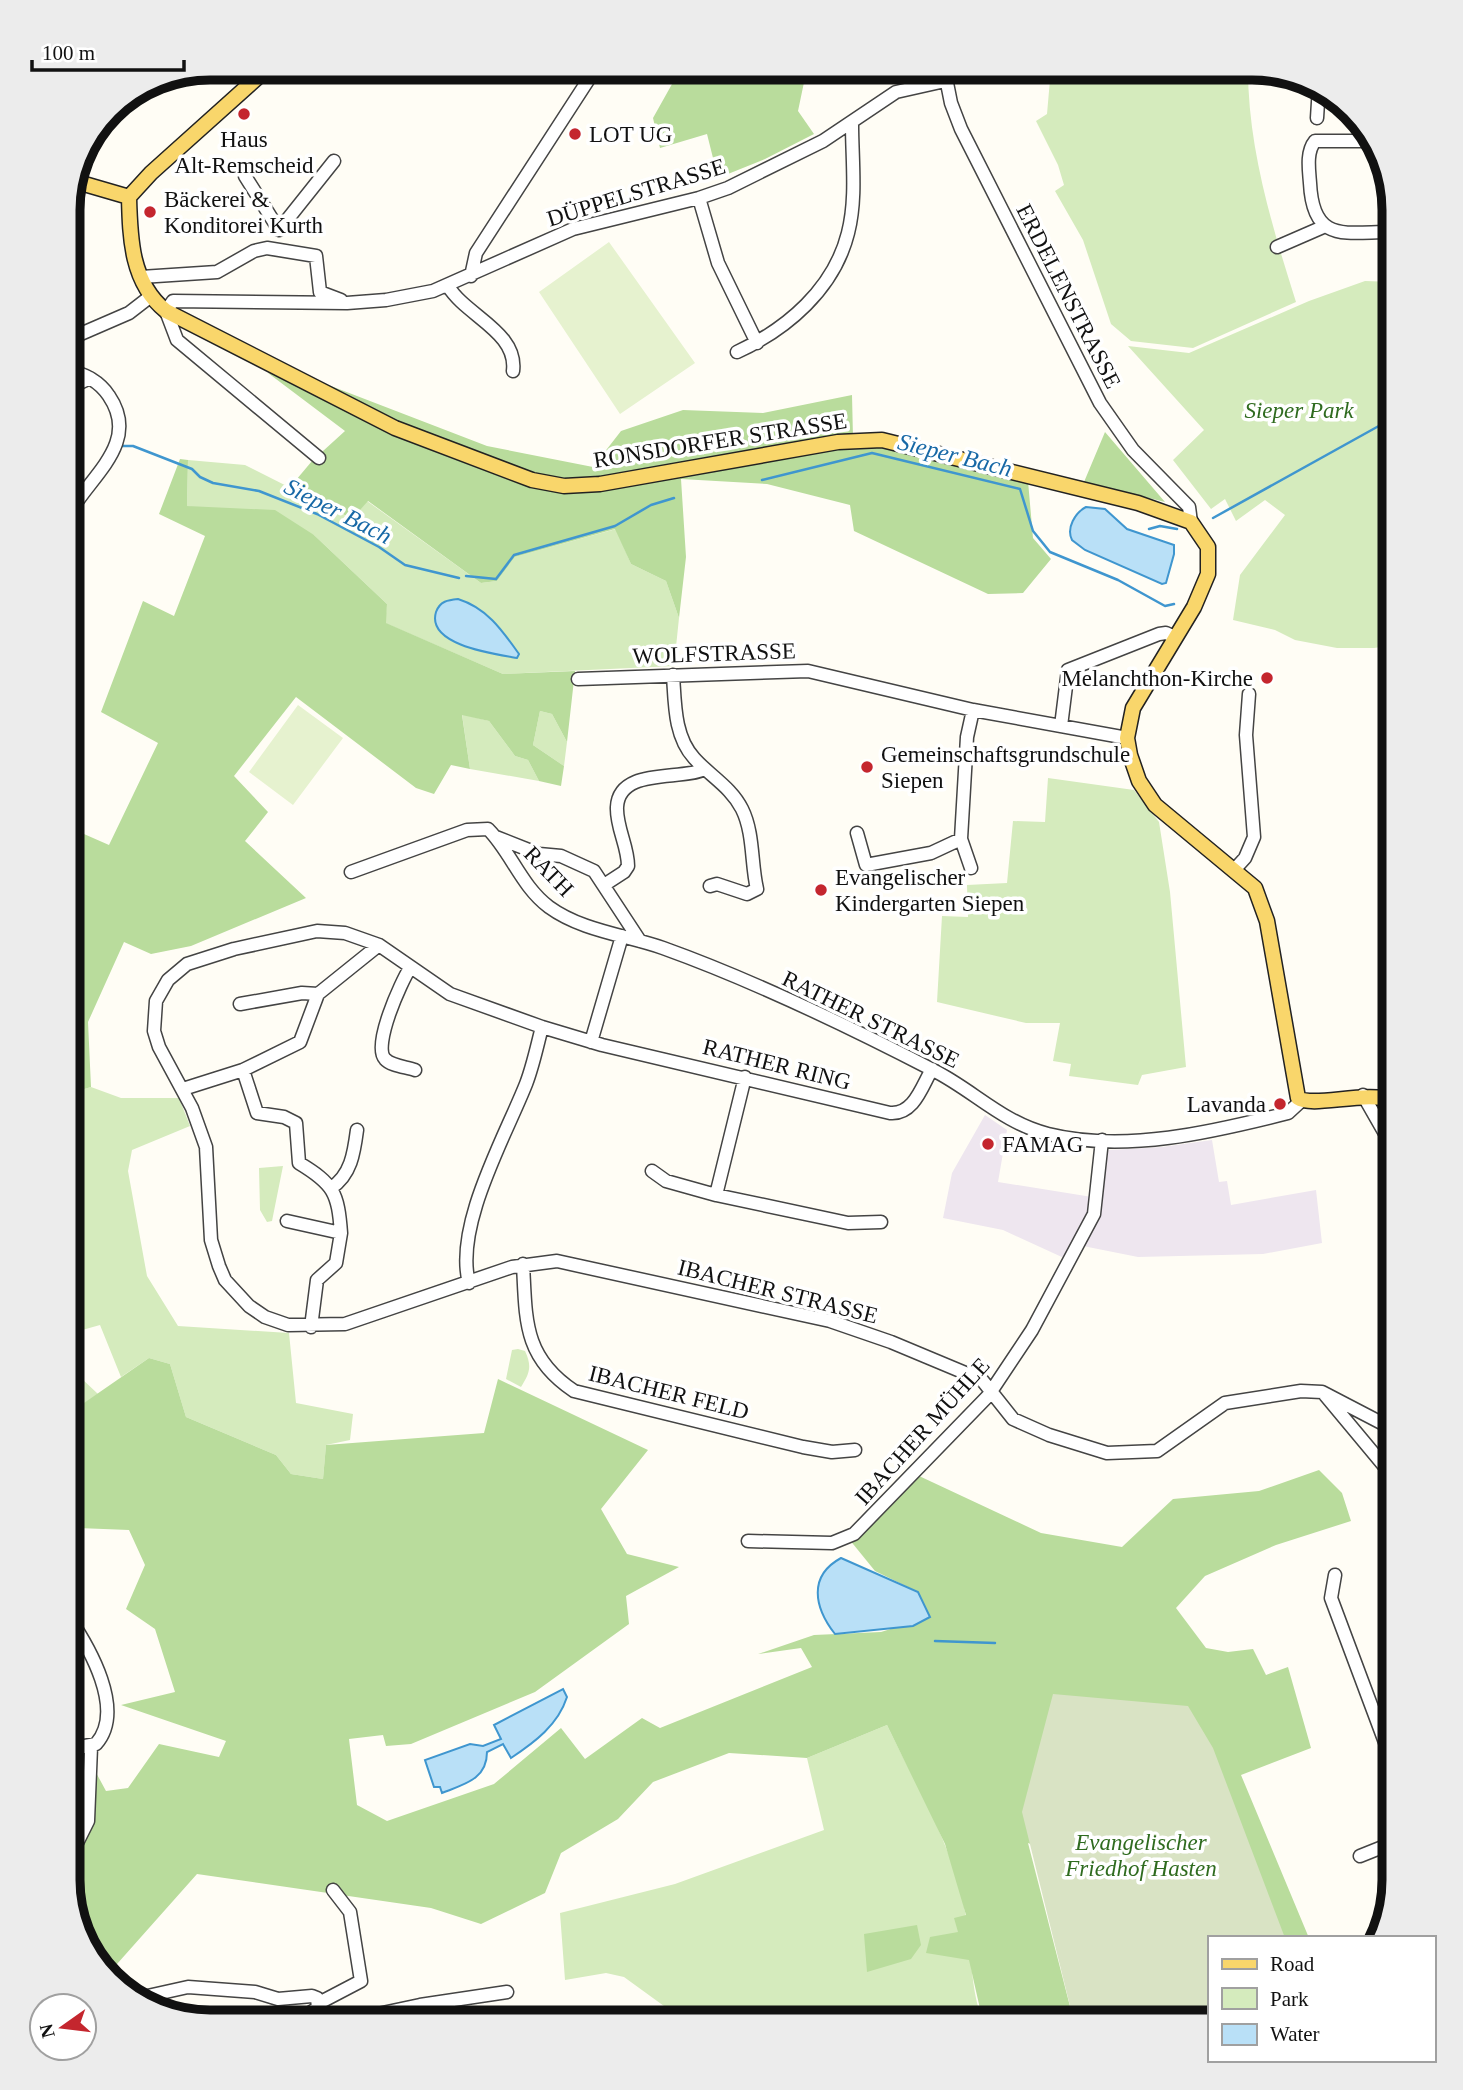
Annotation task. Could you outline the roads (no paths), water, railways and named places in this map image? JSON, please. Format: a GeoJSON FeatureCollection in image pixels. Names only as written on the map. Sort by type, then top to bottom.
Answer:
{"type":"FeatureCollection","features":[{"type":"Feature","properties":{"kind":"main road"},"geometry":{"type":"LineString","coordinates":[[84,184],[129,197],[160,164],[254,80]]}},
{"type":"Feature","properties":{"kind":"main road","name":"RONSDORFER STRASSE"},"geometry":{"type":"LineString","coordinates":[[129,197],[131,248],[151,296],[166,311],[396,428],[547,484],[600,484],[846,440],[873,440],[941,453],[1126,500],[1173,513],[1191,522]]}},
{"type":"Feature","properties":{"kind":"main road"},"geometry":{"type":"LineString","coordinates":[[1191,522],[1205,540],[1210,564],[1200,596],[1139,693],[1127,738],[1132,764],[1153,802],[1235,869],[1255,888],[1264,905],[1290,1064],[1301,1101],[1363,1095],[1382,1099]]}},
{"type":"Feature","properties":{"kind":"street"},"geometry":{"type":"LineString","coordinates":[[471,276],[476,253],[588,80]]}},
{"type":"Feature","properties":{"kind":"street","name":"DÜPPELSTRASSE"},"geometry":{"type":"LineString","coordinates":[[166,311],[173,302],[183,301],[344,303],[395,299],[448,286],[573,229],[699,198],[798,155],[852,124],[859,115],[896,92],[929,81]]}},
{"type":"Feature","properties":{"kind":"street","name":"ERDELENSTRASSE"},"geometry":{"type":"LineString","coordinates":[[947,81],[961,129],[1100,403],[1133,450],[1189,507],[1191,522]]}},
{"type":"Feature","properties":{"kind":"street"},"geometry":{"type":"LineString","coordinates":[[1317,118],[1318,99]]}},
{"type":"Feature","properties":{"kind":"street"},"geometry":{"type":"LineString","coordinates":[[737,352],[757,343],[808,304],[841,251],[852,208],[852,124]]}},
{"type":"Feature","properties":{"kind":"street"},"geometry":{"type":"LineString","coordinates":[[1362,141],[1317,141],[1310,151],[1310,191],[1315,213],[1323,227],[1339,233],[1382,232]]}},
{"type":"Feature","properties":{"kind":"street"},"geometry":{"type":"LineString","coordinates":[[275,249],[279,230],[334,162]]}},
{"type":"Feature","properties":{"kind":"street"},"geometry":{"type":"LineString","coordinates":[[245,176],[279,230]]}},
{"type":"Feature","properties":{"kind":"street"},"geometry":{"type":"LineString","coordinates":[[699,198],[718,263],[757,343]]}},
{"type":"Feature","properties":{"kind":"street"},"geometry":{"type":"LineString","coordinates":[[1277,247],[1323,227]]}},
{"type":"Feature","properties":{"kind":"street"},"geometry":{"type":"LineString","coordinates":[[141,277],[217,272],[254,251],[275,249],[316,256],[320,292],[340,298],[344,303]]}},
{"type":"Feature","properties":{"kind":"street"},"geometry":{"type":"LineString","coordinates":[[448,286],[454,296],[507,341],[515,357],[513,371]]}},
{"type":"Feature","properties":{"kind":"street"},"geometry":{"type":"LineString","coordinates":[[81,334],[129,313],[151,296]]}},
{"type":"Feature","properties":{"kind":"street"},"geometry":{"type":"LineString","coordinates":[[166,311],[177,340],[319,458]]}},
{"type":"Feature","properties":{"kind":"street"},"geometry":{"type":"LineString","coordinates":[[81,375],[90,378],[108,392],[118,416],[119,439],[113,455],[81,498]]}},
{"type":"Feature","properties":{"kind":"street"},"geometry":{"type":"LineString","coordinates":[[81,382],[90,378]]}},
{"type":"Feature","properties":{"kind":"street"},"geometry":{"type":"LineString","coordinates":[[1061,726],[1068,670],[1159,634],[1166,633],[1175,637]]}},
{"type":"Feature","properties":{"kind":"street","name":"WOLFSTRASSE"},"geometry":{"type":"LineString","coordinates":[[578,680],[808,671],[973,710],[1127,738]]}},
{"type":"Feature","properties":{"kind":"street"},"geometry":{"type":"LineString","coordinates":[[673,675],[681,736],[688,751],[731,793],[742,810],[757,889],[747,894],[717,884],[710,886]]}},
{"type":"Feature","properties":{"kind":"street"},"geometry":{"type":"LineString","coordinates":[[1235,869],[1245,858],[1254,837],[1246,735],[1250,694]]}},
{"type":"Feature","properties":{"kind":"street"},"geometry":{"type":"LineString","coordinates":[[971,868],[961,839],[967,737],[973,710]]}},
{"type":"Feature","properties":{"kind":"street","name":"RATH"},"geometry":{"type":"LineString","coordinates":[[604,885],[624,872],[628,859],[617,808],[623,792],[640,780],[695,774],[705,769]]}},
{"type":"Feature","properties":{"kind":"street","name":"RATH"},"geometry":{"type":"LineString","coordinates":[[351,872],[467,830],[488,828],[512,865],[549,906],[572,919],[622,936]]}},
{"type":"Feature","properties":{"kind":"street"},"geometry":{"type":"LineString","coordinates":[[857,833],[866,865],[931,853],[961,839]]}},
{"type":"Feature","properties":{"kind":"street","name":"RATH"},"geometry":{"type":"LineString","coordinates":[[496,837],[539,854],[573,861],[594,871],[640,941]]}},
{"type":"Feature","properties":{"kind":"street","name":"RATHER RING"},"geometry":{"type":"LineString","coordinates":[[311,1327],[288,1325],[265,1317],[249,1306],[225,1280],[211,1240],[206,1147],[183,1089],[159,1047],[154,1031],[156,1001],[175,972],[214,954],[317,931],[345,933],[379,945],[450,994],[542,1027],[591,1042],[895,1114],[909,1108],[932,1069]]}},
{"type":"Feature","properties":{"kind":"street"},"geometry":{"type":"LineString","coordinates":[[591,1042],[622,936]]}},
{"type":"Feature","properties":{"kind":"street","name":"RATHER STRASSE"},"geometry":{"type":"LineString","coordinates":[[622,936],[747,982],[932,1069],[1022,1126],[1047,1134],[1102,1140],[1168,1137],[1288,1113],[1301,1101]]}},
{"type":"Feature","properties":{"kind":"street"},"geometry":{"type":"LineString","coordinates":[[183,1089],[243,1070],[300,1042],[318,994],[379,945]]}},
{"type":"Feature","properties":{"kind":"street"},"geometry":{"type":"LineString","coordinates":[[410,968],[398,987],[380,1041],[380,1052],[388,1062],[415,1070]]}},
{"type":"Feature","properties":{"kind":"street"},"geometry":{"type":"LineString","coordinates":[[240,1004],[302,993],[318,994]]}},
{"type":"Feature","properties":{"kind":"street"},"geometry":{"type":"LineString","coordinates":[[469,1283],[464,1266],[480,1189],[528,1080],[542,1027]]}},
{"type":"Feature","properties":{"kind":"street"},"geometry":{"type":"LineString","coordinates":[[243,1070],[257,1112],[292,1120],[297,1131],[299,1163],[326,1179],[339,1211],[341,1233],[336,1263],[317,1280],[311,1327]]}},
{"type":"Feature","properties":{"kind":"street"},"geometry":{"type":"LineString","coordinates":[[716,1195],[744,1077]]}},
{"type":"Feature","properties":{"kind":"street"},"geometry":{"type":"LineString","coordinates":[[1363,1095],[1382,1128]]}},
{"type":"Feature","properties":{"kind":"street"},"geometry":{"type":"LineString","coordinates":[[331,1188],[342,1181],[354,1154],[357,1130]]}},
{"type":"Feature","properties":{"kind":"street","name":"IBACHER MÜHLE"},"geometry":{"type":"LineString","coordinates":[[748,1541],[832,1542],[853,1534],[991,1392],[1032,1331],[1094,1214],[1102,1140]]}},
{"type":"Feature","properties":{"kind":"street"},"geometry":{"type":"LineString","coordinates":[[652,1171],[666,1181],[716,1195],[848,1223],[881,1222]]}},
{"type":"Feature","properties":{"kind":"street"},"geometry":{"type":"LineString","coordinates":[[287,1221],[341,1233]]}},
{"type":"Feature","properties":{"kind":"street","name":"IBACHER STRASSE"},"geometry":{"type":"LineString","coordinates":[[311,1327],[345,1324],[523,1264],[557,1261],[830,1321],[973,1374],[982,1380],[1013,1419],[1088,1448],[1119,1453],[1163,1449],[1207,1413],[1234,1400],[1301,1391],[1322,1392],[1382,1423]]}},
{"type":"Feature","properties":{"kind":"street","name":"IBACHER FELD"},"geometry":{"type":"LineString","coordinates":[[523,1264],[526,1317],[534,1350],[551,1374],[574,1391],[803,1447],[832,1452],[855,1450]]}},
{"type":"Feature","properties":{"kind":"street"},"geometry":{"type":"LineString","coordinates":[[1322,1392],[1382,1464]]}},
{"type":"Feature","properties":{"kind":"street"},"geometry":{"type":"LineString","coordinates":[[1335,1575],[1331,1598],[1382,1734]]}},
{"type":"Feature","properties":{"kind":"street"},"geometry":{"type":"LineString","coordinates":[[80,1636],[92,1655],[107,1706],[106,1729],[80,1747]]}},
{"type":"Feature","properties":{"kind":"street"},"geometry":{"type":"LineString","coordinates":[[80,1757],[88,1821],[80,1837]]}},
{"type":"Feature","properties":{"kind":"street"},"geometry":{"type":"LineString","coordinates":[[1360,1856],[1382,1847]]}},
{"type":"Feature","properties":{"kind":"street"},"geometry":{"type":"LineString","coordinates":[[313,2009],[361,1981],[350,1912],[333,1890]]}},
{"type":"Feature","properties":{"kind":"street"},"geometry":{"type":"LineString","coordinates":[[150,1995],[188,1987],[255,1992],[278,1999],[312,1996],[322,2009]]}},
{"type":"Feature","properties":{"kind":"street"},"geometry":{"type":"LineString","coordinates":[[395,2009],[507,1992]]}},
{"type":"Feature","properties":{"kind":"water"},"geometry":{"type":"Polygon","coordinates":[[[1086,507],[1105,509],[1127,529],[1174,545],[1166,583],[1162,584],[1085,550],[1072,540],[1070,531],[1073,521],[1086,507]]]}},
{"type":"Feature","properties":{"kind":"water"},"geometry":{"type":"Polygon","coordinates":[[[458,599],[477,608],[493,621],[519,654],[517,658],[464,646],[441,633],[436,623],[438,608],[445,602],[458,599]]]}},
{"type":"Feature","properties":{"kind":"water"},"geometry":{"type":"Polygon","coordinates":[[[841,1558],[918,1592],[930,1617],[913,1626],[835,1634],[822,1613],[818,1593],[823,1574],[841,1558]]]}},
{"type":"Feature","properties":{"kind":"water"},"geometry":{"type":"Polygon","coordinates":[[[563,1689],[567,1697],[558,1716],[529,1746],[511,1758],[503,1744],[487,1752],[483,1769],[473,1779],[442,1793],[440,1787],[434,1787],[425,1760],[470,1744],[483,1746],[501,1739],[494,1725],[563,1689]]]}},
{"type":"Feature","properties":{"kind":"waterway","name":"Sieper Bach"},"geometry":{"type":"LineString","coordinates":[[1213,518],[1382,424]]}},
{"type":"Feature","properties":{"kind":"waterway","name":"Sieper Bach"},"geometry":{"type":"LineString","coordinates":[[123,446],[133,446],[192,469],[200,477],[213,483],[259,491],[317,514],[379,547],[405,565],[459,578]]}},
{"type":"Feature","properties":{"kind":"waterway","name":"Sieper Bach"},"geometry":{"type":"LineString","coordinates":[[762,480],[872,453],[1020,489],[1033,531],[1050,552],[1118,580],[1165,606],[1174,604]]}},
{"type":"Feature","properties":{"kind":"waterway","name":"Sieper Bach"},"geometry":{"type":"LineString","coordinates":[[466,576],[496,579],[514,555],[615,526],[651,505],[674,498]]}},
{"type":"Feature","properties":{"kind":"waterway","name":"Sieper Bach"},"geometry":{"type":"LineString","coordinates":[[1149,529],[1160,526],[1177,529]]}},
{"type":"Feature","properties":{"kind":"waterway"},"geometry":{"type":"LineString","coordinates":[[935,1641],[995,1643]]}},
{"type":"Feature","properties":{"kind":"place","name":"Haus Alt-Remscheid"},"geometry":{"type":"Point","coordinates":[244,114]}},
{"type":"Feature","properties":{"kind":"place","name":"LOT UG"},"geometry":{"type":"Point","coordinates":[575,134]}},
{"type":"Feature","properties":{"kind":"place","name":"Bäckerei & Konditorei Kurth"},"geometry":{"type":"Point","coordinates":[150,212]}},
{"type":"Feature","properties":{"kind":"place","name":"Melanchthon-Kirche"},"geometry":{"type":"Point","coordinates":[1267,678]}},
{"type":"Feature","properties":{"kind":"place","name":"Gemeinschaftsgrundschule Siepen"},"geometry":{"type":"Point","coordinates":[867,767]}},
{"type":"Feature","properties":{"kind":"place","name":"Evangelischer Kindergarten Siepen"},"geometry":{"type":"Point","coordinates":[821,890]}},
{"type":"Feature","properties":{"kind":"place","name":"Lavanda"},"geometry":{"type":"Point","coordinates":[1280,1104]}},
{"type":"Feature","properties":{"kind":"place","name":"FAMAG"},"geometry":{"type":"Point","coordinates":[988,1144]}},
{"type":"Feature","properties":{"kind":"park label","name":"Sieper Park"},"geometry":{"type":"Point","coordinates":[1299,410]}},
{"type":"Feature","properties":{"kind":"park label","name":"Evangelischer Friedhof Hasten"},"geometry":{"type":"Point","coordinates":[1141,1855]}}]}
